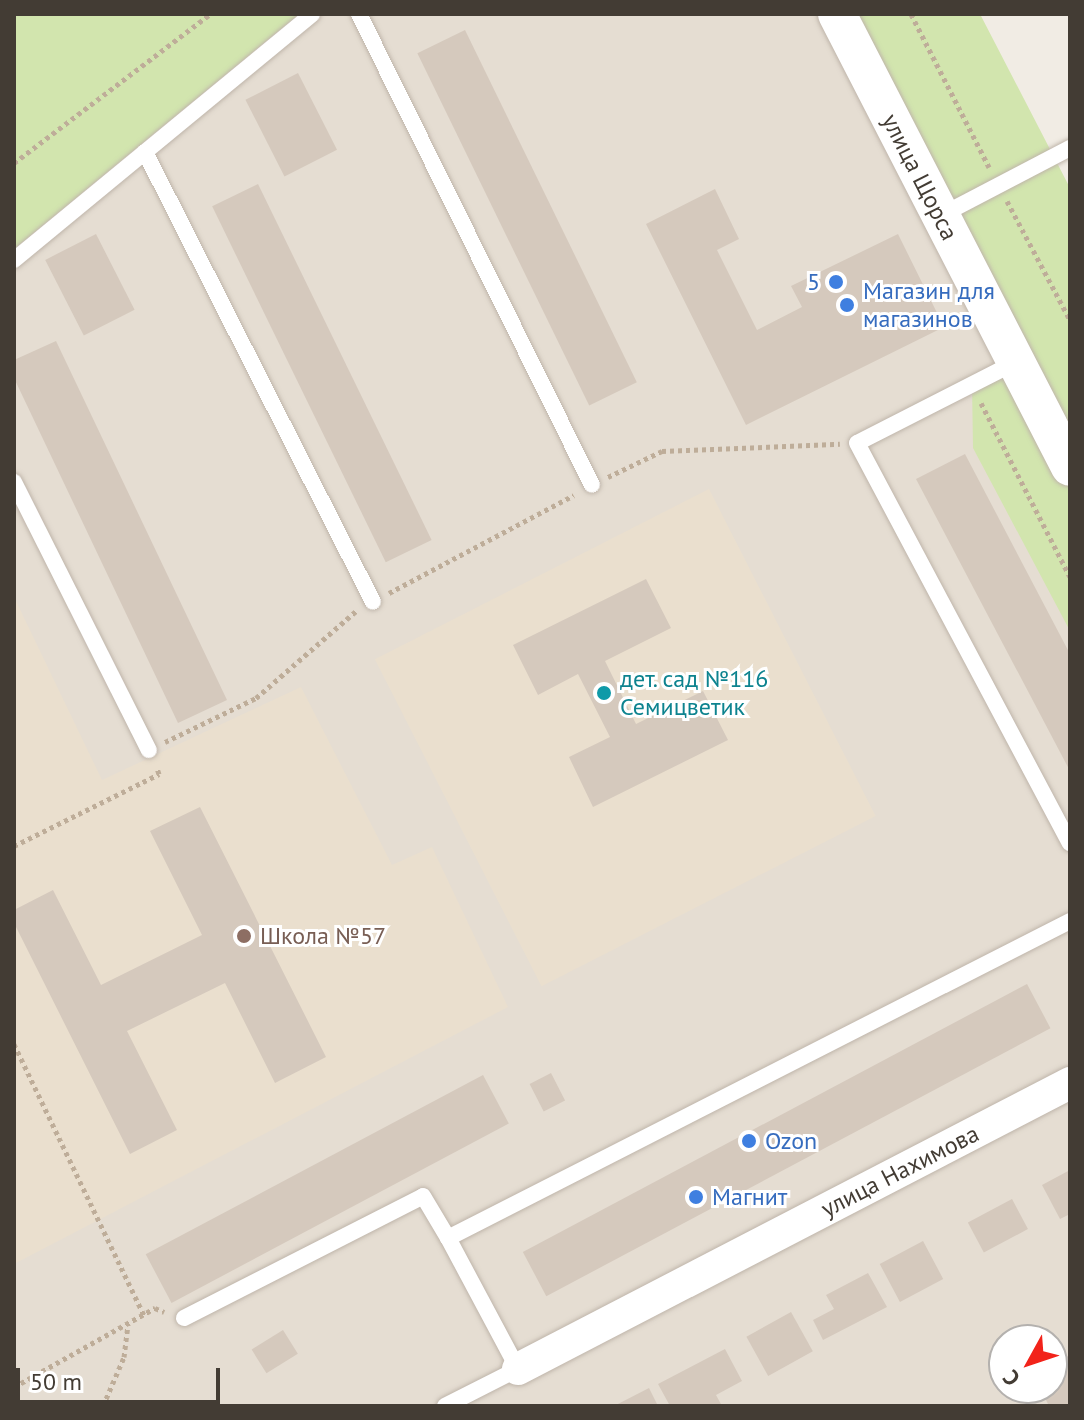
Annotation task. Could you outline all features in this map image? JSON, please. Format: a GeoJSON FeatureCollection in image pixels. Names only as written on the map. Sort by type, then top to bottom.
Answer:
{"type":"FeatureCollection","features":[{"type":"Feature","properties":{"kind":"street","name":"улица Щорса"},"geometry":{"type":"LineString","coordinates":[[837,14],[1070,467]]}},
{"type":"Feature","properties":{"kind":"street","name":"улица Нахимова"},"geometry":{"type":"LineString","coordinates":[[518,1369],[1070,1083]]}},
{"type":"Feature","properties":{"kind":"lane"},"geometry":{"type":"LineString","coordinates":[[14,260],[312,14]]}},
{"type":"Feature","properties":{"kind":"lane"},"geometry":{"type":"LineString","coordinates":[[359,14],[592,485]]}},
{"type":"Feature","properties":{"kind":"lane"},"geometry":{"type":"LineString","coordinates":[[940,216],[1070,148]]}},
{"type":"Feature","properties":{"kind":"lane"},"geometry":{"type":"LineString","coordinates":[[145,152],[373,602]]}},
{"type":"Feature","properties":{"kind":"lane"},"geometry":{"type":"LineString","coordinates":[[1016,362],[857,443],[1070,843]]}},
{"type":"Feature","properties":{"kind":"lane"},"geometry":{"type":"LineString","coordinates":[[14,482],[149,750]]}},
{"type":"Feature","properties":{"kind":"lane"},"geometry":{"type":"LineString","coordinates":[[448,1238],[1070,921]]}},
{"type":"Feature","properties":{"kind":"lane"},"geometry":{"type":"LineString","coordinates":[[184,1318],[423,1196],[518,1369],[445,1406]]}},
{"type":"Feature","properties":{"kind":"path"},"geometry":{"type":"LineString","coordinates":[[14,163],[210,14]]}},
{"type":"Feature","properties":{"kind":"path"},"geometry":{"type":"LineString","coordinates":[[972,385],[1070,577]]}},
{"type":"Feature","properties":{"kind":"path"},"geometry":{"type":"LineString","coordinates":[[14,846],[159,774],[149,750],[256,698],[336,622],[592,485],[662,451],[857,443]]}},
{"type":"Feature","properties":{"kind":"path"},"geometry":{"type":"LineString","coordinates":[[14,1044],[144,1315]]}},
{"type":"Feature","properties":{"kind":"path"},"geometry":{"type":"LineString","coordinates":[[14,1387],[155,1308],[184,1318]]}},
{"type":"Feature","properties":{"kind":"path"},"geometry":{"type":"LineString","coordinates":[[103,1406],[124,1357],[128,1323]]}},
{"type":"Feature","properties":{"kind":"shaded area"},"geometry":{"type":"Polygon","coordinates":[[[14,14],[831,14],[1070,474],[1070,1406],[14,1406],[14,14]]]}},
{"type":"Feature","properties":{"kind":"shaded area"},"geometry":{"type":"Polygon","coordinates":[[[709,489],[876,816],[541,986],[375,659],[709,489]]]}},
{"type":"Feature","properties":{"kind":"shaded area","name":"Школа №57"},"geometry":{"type":"Polygon","coordinates":[[[14,597],[102,780],[301,687],[392,865],[432,847],[508,1007],[14,1264],[14,597]]]}},
{"type":"Feature","properties":{"kind":"green space"},"geometry":{"type":"Polygon","coordinates":[[[14,14],[299,14],[14,249],[14,14]]]}},
{"type":"Feature","properties":{"kind":"green space"},"geometry":{"type":"Polygon","coordinates":[[[839,14],[980,14],[1070,188],[1070,631],[973,448],[972,385],[1016,362],[839,14]]]}},
{"type":"Feature","properties":{"kind":"building"},"geometry":{"type":"Polygon","coordinates":[[[465,30],[637,382],[589,406],[417,53],[465,30]]]}},
{"type":"Feature","properties":{"kind":"building"},"geometry":{"type":"Polygon","coordinates":[[[298,73],[337,150],[284,176],[245,100],[298,73]]]}},
{"type":"Feature","properties":{"kind":"building"},"geometry":{"type":"Polygon","coordinates":[[[258,184],[432,540],[386,562],[212,206],[258,184]]]}},
{"type":"Feature","properties":{"kind":"building"},"geometry":{"type":"Polygon","coordinates":[[[715,189],[739,239],[717,250],[757,330],[802,307],[791,286],[898,234],[944,327],[746,425],[646,224],[715,189]]]}},
{"type":"Feature","properties":{"kind":"building"},"geometry":{"type":"Polygon","coordinates":[[[96,234],[135,310],[84,336],[45,260],[96,234]]]}},
{"type":"Feature","properties":{"kind":"building"},"geometry":{"type":"Polygon","coordinates":[[[56,341],[227,700],[178,723],[14,378],[14,360],[56,341]]]}},
{"type":"Feature","properties":{"kind":"building"},"geometry":{"type":"Polygon","coordinates":[[[965,454],[1070,654],[1070,771],[916,479],[965,454]]]}},
{"type":"Feature","properties":{"kind":"building","name":"дет. сад №116 Семицветик"},"geometry":{"type":"Polygon","coordinates":[[[646,579],[671,628],[605,661],[636,724],[703,691],[728,740],[593,807],[569,757],[610,737],[578,674],[538,695],[513,645],[646,579]]]}},
{"type":"Feature","properties":{"kind":"building","name":"Школа №57"},"geometry":{"type":"Polygon","coordinates":[[[200,807],[326,1057],[275,1083],[225,983],[127,1031],[177,1130],[130,1154],[14,923],[14,910],[53,890],[101,985],[202,935],[150,831],[200,807]]]}},
{"type":"Feature","properties":{"kind":"building"},"geometry":{"type":"Polygon","coordinates":[[[1027,984],[1050,1028],[546,1296],[523,1252],[1027,984]]]}},
{"type":"Feature","properties":{"kind":"building"},"geometry":{"type":"Polygon","coordinates":[[[551,1073],[565,1101],[544,1112],[530,1084],[551,1073]]]}},
{"type":"Feature","properties":{"kind":"building"},"geometry":{"type":"Polygon","coordinates":[[[483,1075],[509,1124],[172,1303],[146,1254],[483,1075]]]}},
{"type":"Feature","properties":{"kind":"building"},"geometry":{"type":"Polygon","coordinates":[[[1070,1170],[1070,1214],[1060,1219],[1042,1185],[1070,1170]]]}},
{"type":"Feature","properties":{"kind":"building"},"geometry":{"type":"Polygon","coordinates":[[[1012,1199],[1028,1229],[984,1252],[968,1222],[1012,1199]]]}},
{"type":"Feature","properties":{"kind":"building"},"geometry":{"type":"Polygon","coordinates":[[[923,1241],[943,1279],[900,1302],[880,1264],[923,1241]]]}},
{"type":"Feature","properties":{"kind":"building"},"geometry":{"type":"Polygon","coordinates":[[[868,1273],[887,1307],[823,1340],[813,1320],[834,1309],[826,1295],[868,1273]]]}},
{"type":"Feature","properties":{"kind":"building"},"geometry":{"type":"Polygon","coordinates":[[[791,1312],[813,1351],[768,1376],[746,1337],[791,1312]]]}},
{"type":"Feature","properties":{"kind":"building"},"geometry":{"type":"Polygon","coordinates":[[[283,1330],[298,1354],[266,1373],[252,1350],[283,1330]]]}},
{"type":"Feature","properties":{"kind":"building"},"geometry":{"type":"Polygon","coordinates":[[[725,1349],[742,1381],[716,1395],[722,1406],[670,1406],[658,1384],[725,1349]]]}},
{"type":"Feature","properties":{"kind":"building"},"geometry":{"type":"Polygon","coordinates":[[[1068,1356],[1070,1406],[1049,1406],[1068,1404],[1068,1356]]]}},
{"type":"Feature","properties":{"kind":"building"},"geometry":{"type":"Polygon","coordinates":[[[649,1388],[658,1406],[614,1406],[649,1388]]]}},
{"type":"Feature","properties":{"kind":"place","name":"5"},"geometry":{"type":"Point","coordinates":[836,282]}},
{"type":"Feature","properties":{"kind":"place","name":"Магазин для магазинов"},"geometry":{"type":"Point","coordinates":[847,305]}},
{"type":"Feature","properties":{"kind":"place","name":"дет. сад №116 Семицветик"},"geometry":{"type":"Point","coordinates":[604,693]}},
{"type":"Feature","properties":{"kind":"place","name":"Школа №57"},"geometry":{"type":"Point","coordinates":[244,936]}},
{"type":"Feature","properties":{"kind":"place","name":"Ozon"},"geometry":{"type":"Point","coordinates":[749,1141]}},
{"type":"Feature","properties":{"kind":"place","name":"Магнит"},"geometry":{"type":"Point","coordinates":[696,1197]}}]}
